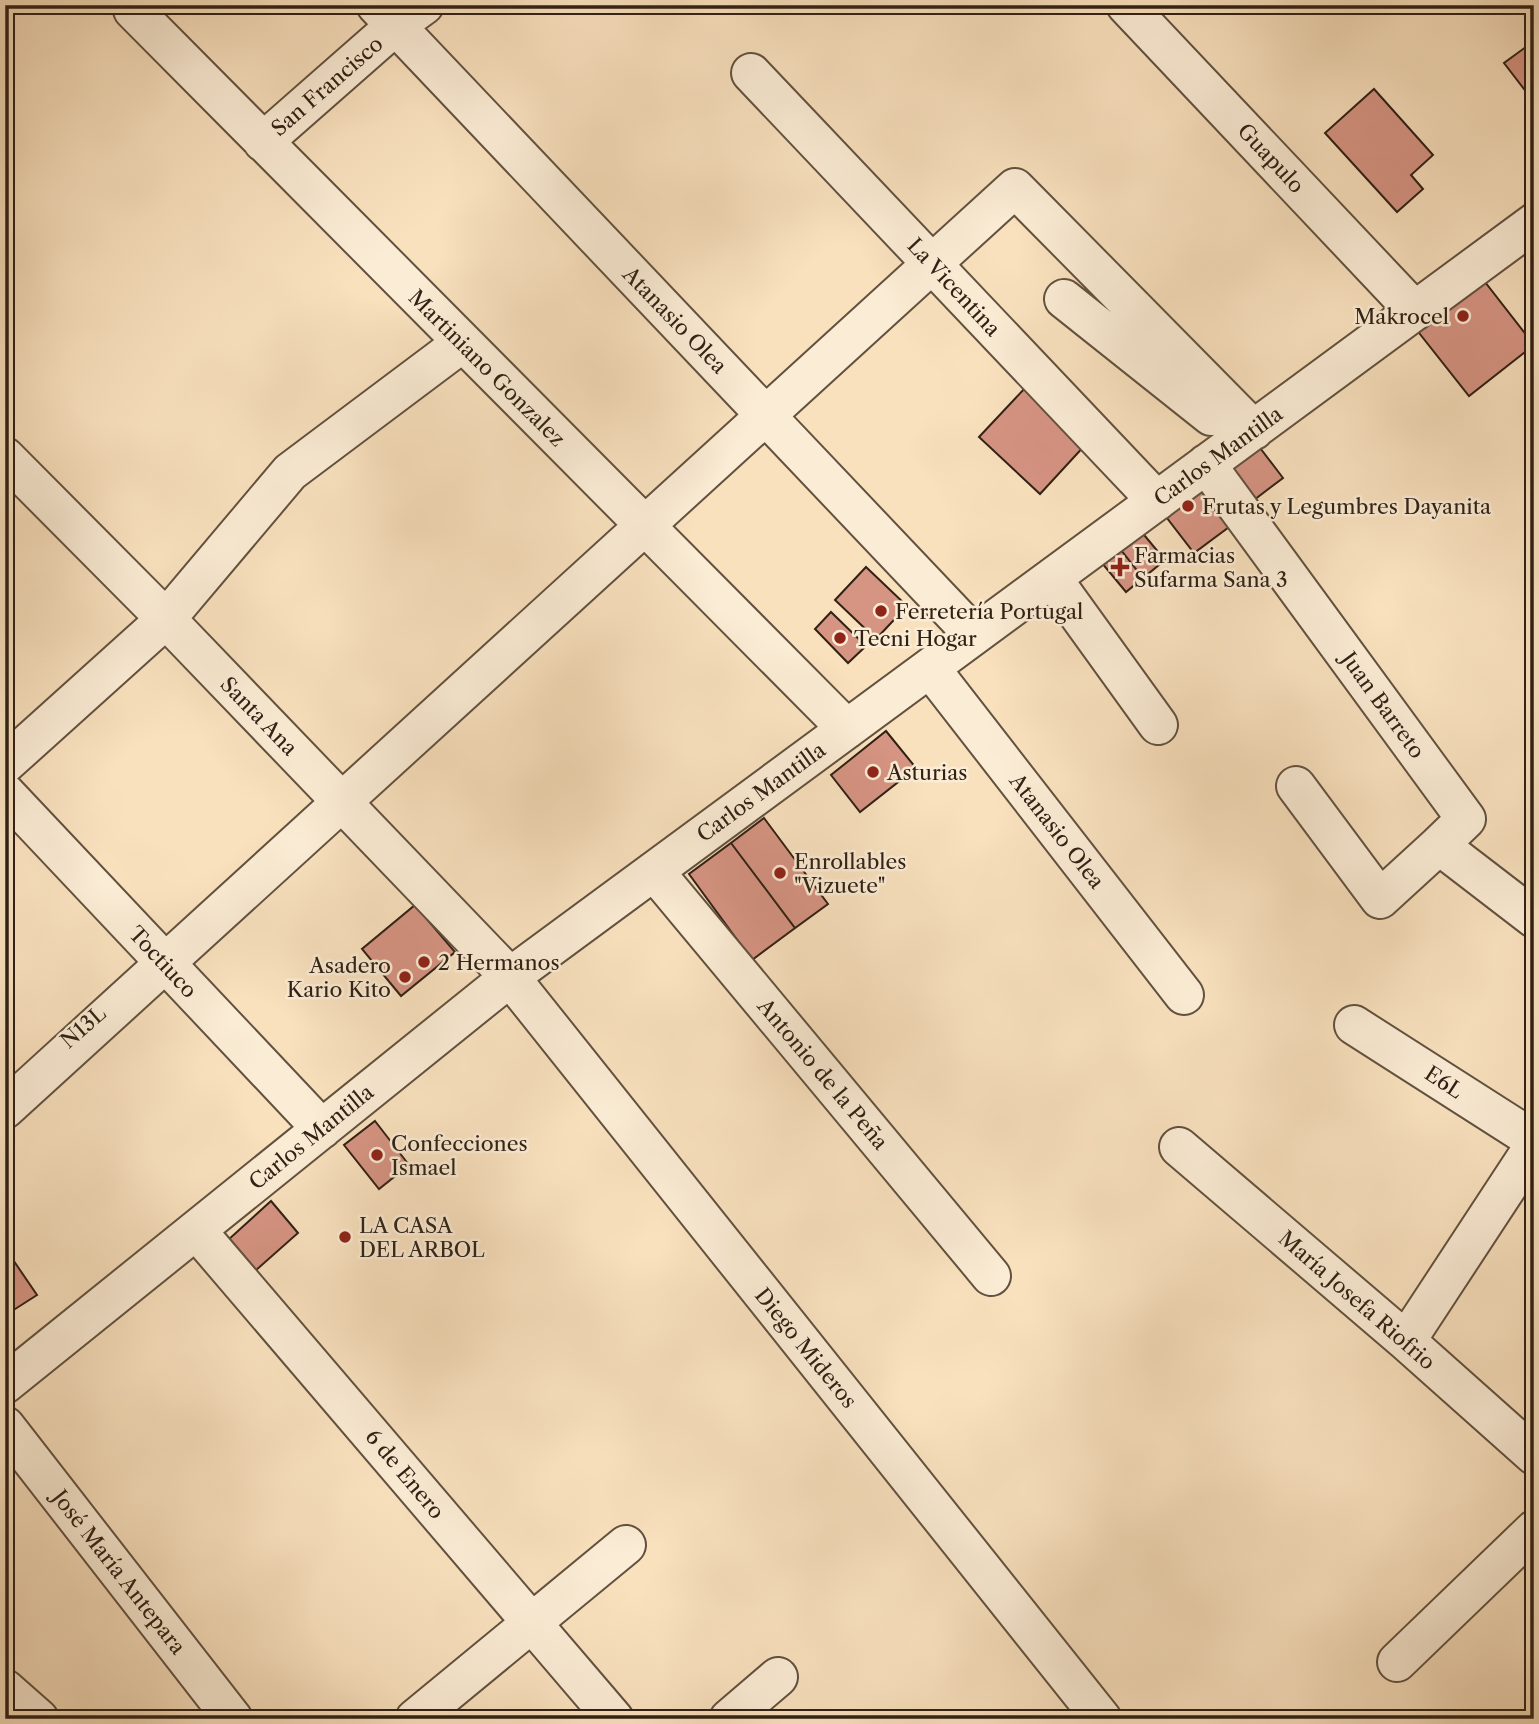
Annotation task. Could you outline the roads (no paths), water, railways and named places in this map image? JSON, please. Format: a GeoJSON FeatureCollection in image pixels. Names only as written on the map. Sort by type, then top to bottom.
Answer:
{"type":"FeatureCollection","features":[{"type":"Feature","properties":{"kind":"street","name":"Martiniano Gonzalez"},"geometry":{"type":"LineString","coordinates":[[137,5],[133,10],[846,729]]}},
{"type":"Feature","properties":{"kind":"street","name":"Guapulo"},"geometry":{"type":"LineString","coordinates":[[1126,5],[1415,311]]}},
{"type":"Feature","properties":{"kind":"street","name":"San Francisco"},"geometry":{"type":"LineString","coordinates":[[263,142],[398,12]]}},
{"type":"Feature","properties":{"kind":"street","name":"Atanasio Olea"},"geometry":{"type":"LineString","coordinates":[[398,12],[974,635]]}},
{"type":"Feature","properties":{"kind":"street","name":"La Vicentina"},"geometry":{"type":"LineString","coordinates":[[751,73],[1157,501]]}},
{"type":"Feature","properties":{"kind":"street"},"geometry":{"type":"LineString","coordinates":[[5,1109],[1015,188],[1247,434]]}},
{"type":"Feature","properties":{"kind":"street","name":"Carlos Mantilla"},"geometry":{"type":"LineString","coordinates":[[5,1384],[510,977],[1534,223]]}},
{"type":"Feature","properties":{"kind":"street"},"geometry":{"type":"LineString","coordinates":[[1063,299],[1247,434]]}},
{"type":"Feature","properties":{"kind":"street"},"geometry":{"type":"LineString","coordinates":[[5,764],[166,620],[290,472],[462,342]]}},
{"type":"Feature","properties":{"kind":"street","name":"Santa Ana"},"geometry":{"type":"LineString","coordinates":[[5,457],[510,977]]}},
{"type":"Feature","properties":{"kind":"street","name":"Juan Barreto"},"geometry":{"type":"LineString","coordinates":[[1206,464],[1466,819],[1438,845]]}},
{"type":"Feature","properties":{"kind":"street"},"geometry":{"type":"LineString","coordinates":[[1052,578],[1158,725]]}},
{"type":"Feature","properties":{"kind":"street","name":"Atanasio Olea"},"geometry":{"type":"LineString","coordinates":[[930,668],[1184,995]]}},
{"type":"Feature","properties":{"kind":"street"},"geometry":{"type":"LineString","coordinates":[[1296,786],[1380,899],[1438,845],[1534,918]]}},
{"type":"Feature","properties":{"kind":"street","name":"Toctiuco"},"geometry":{"type":"LineString","coordinates":[[9,805],[161,959],[322,1129]]}},
{"type":"Feature","properties":{"kind":"street","name":"Antonio de la Peña"},"geometry":{"type":"LineString","coordinates":[[654,871],[991,1276]]}},
{"type":"Feature","properties":{"kind":"street","name":"N13L"},"geometry":{"type":"LineString","coordinates":[[5,1094],[161,959]]}},
{"type":"Feature","properties":{"kind":"street","name":"Diego Mideros"},"geometry":{"type":"LineString","coordinates":[[510,977],[1102,1719]]}},
{"type":"Feature","properties":{"kind":"street","name":"E6L"},"geometry":{"type":"LineString","coordinates":[[1354,1025],[1534,1140]]}},
{"type":"Feature","properties":{"kind":"street"},"geometry":{"type":"LineString","coordinates":[[1406,1341],[1534,1146]]}},
{"type":"Feature","properties":{"kind":"street","name":"María Josefa Riofrio"},"geometry":{"type":"LineString","coordinates":[[1179,1147],[1406,1341],[1534,1455]]}},
{"type":"Feature","properties":{"kind":"street","name":"6 de Enero"},"geometry":{"type":"LineString","coordinates":[[196,1230],[614,1719]]}},
{"type":"Feature","properties":{"kind":"street","name":"José María Antepara"},"geometry":{"type":"LineString","coordinates":[[5,1426],[233,1719]]}},
{"type":"Feature","properties":{"kind":"street"},"geometry":{"type":"LineString","coordinates":[[1397,1662],[1534,1530]]}},
{"type":"Feature","properties":{"kind":"street"},"geometry":{"type":"LineString","coordinates":[[415,1719],[626,1545]]}},
{"type":"Feature","properties":{"kind":"street"},"geometry":{"type":"LineString","coordinates":[[729,1719],[778,1677]]}},
{"type":"Feature","properties":{"kind":"street"},"geometry":{"type":"LineString","coordinates":[[5,1689],[39,1719]]}},
{"type":"Feature","properties":{"kind":"place","name":"Makrocel"},"geometry":{"type":"Point","coordinates":[1463,316]}},
{"type":"Feature","properties":{"kind":"place","name":"Frutas y Legumbres Dayanita"},"geometry":{"type":"Point","coordinates":[1188,506]}},
{"type":"Feature","properties":{"kind":"place","name":"Farmacias Sufarma Sana 3"},"geometry":{"type":"Point","coordinates":[1120,567]}},
{"type":"Feature","properties":{"kind":"place","name":"Ferretería Portugal"},"geometry":{"type":"Point","coordinates":[881,611]}},
{"type":"Feature","properties":{"kind":"place","name":"Tecni Hogar"},"geometry":{"type":"Point","coordinates":[840,638]}},
{"type":"Feature","properties":{"kind":"place","name":"Asturias"},"geometry":{"type":"Point","coordinates":[873,772]}},
{"type":"Feature","properties":{"kind":"place","name":"Enrollables \"Vizuete\""},"geometry":{"type":"Point","coordinates":[780,873]}},
{"type":"Feature","properties":{"kind":"place","name":"2 Hermanos"},"geometry":{"type":"Point","coordinates":[424,962]}},
{"type":"Feature","properties":{"kind":"place","name":"Asadero Kario Kito"},"geometry":{"type":"Point","coordinates":[405,977]}},
{"type":"Feature","properties":{"kind":"place","name":"Confecciones Ismael"},"geometry":{"type":"Point","coordinates":[377,1155]}},
{"type":"Feature","properties":{"kind":"place","name":"LA CASA DEL ARBOL"},"geometry":{"type":"Point","coordinates":[345,1237]}}]}
